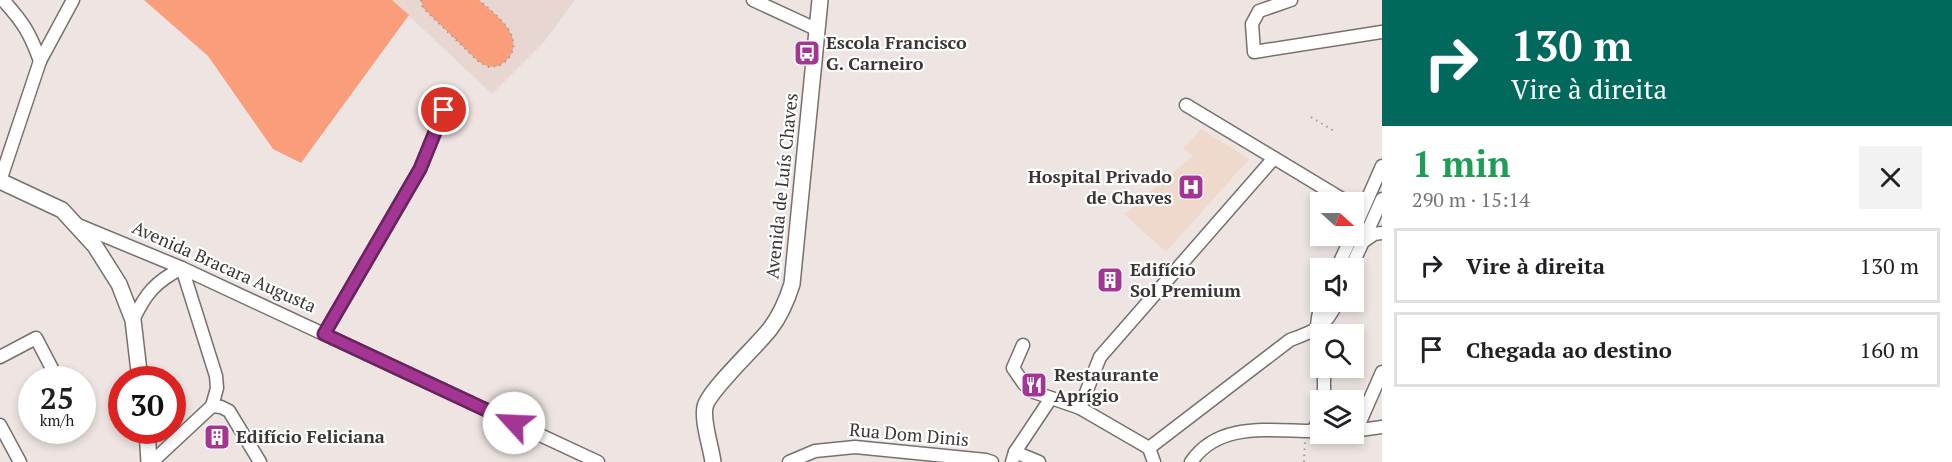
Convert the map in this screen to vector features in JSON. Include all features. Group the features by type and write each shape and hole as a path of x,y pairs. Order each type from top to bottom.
{"main road":[{"name":"Avenida de Luís Chaves","path":"713,462 705,407 708,400 717,387 770,330 792,284 820,0"},
{"name":"Avenida Bracara Augusta","path":"0,181 62,210 78,225"},
{"path":"78,225 95,246 119,284 133,320 138,366"},
{"path":"148,444 150,462"}],"street":[{"path":"3,0 22,20 40,61"},
{"path":"0,181 40,61 73,0"},
{"path":"753,0 818,30"},
{"path":"1291,0 1259,11 1252,24 1254,52 1382,32"},
{"path":"1186,105 1329,192"},
{"path":"324,334 420,169 444,110"},
{"path":"1080,408 1100,357 1274,158"},
{"path":"1364,206 1382,166"},
{"path":"1364,194 1372,188"},
{"path":"1364,241 1382,199"},
{"name":"Avenida Bracara Augusta","path":"78,225 182,268 598,462"},
{"path":"1364,241 1374,234 1382,233"},
{"path":"133,320 145,296 166,277 182,268 216,376 217,388 212,406 150,462"},
{"path":"1149,448 1290,340 1310,337"},
{"path":"0,357 36,338 51,366"},
{"path":"1023,345 1013,368 1024,384 1034,392 1080,408 1149,448 1154,462"},
{"path":"1364,411 1382,372"},
{"path":"1039,462 1013,457 1051,398"},
{"path":"212,406 229,411 260,462"},
{"path":"0,425 20,462"},
{"path":"1191,462 1209,443 1233,432 1310,427"},
{"path":"1364,430 1382,427"},
{"name":"Rua Dom Dinis","path":"789,462 815,451 855,447 992,462"}],"path":[{"path":"421,0 423,8 479,62 489,67 499,66 510,56 514,42 508,28 479,0"},
{"path":"1311,117 1334,131"},
{"path":"1304,462 1310,444"}],"shaded area":[{"path":"144,0 392,0 409,15 301,163 273,149 208,56"},
{"path":"392,0 575,0 544,42 492,94"},
{"path":"421,0 479,0 499,18 510,32 513,48 509,57 499,66 489,67 479,62 423,8"},
{"name":"Hospital Privado de Chaves","path":"1201,129 1249,159 1166,252 1124,214 1193,156 1183,149"}],"place":[{"name":"Escola Francisco G. Carneiro","path":"807,53"},
{"name":"Hospital Privado de Chaves","path":"1191,187"},
{"name":"Edifício Sol Premium","path":"1110,280"},
{"name":"Restaurante Aprígio","path":"1034,385"},
{"name":"Edifício Feliciana","path":"217,437"}],"route":[{"path":"444,110 420,169 324,334 514,423"}]}
